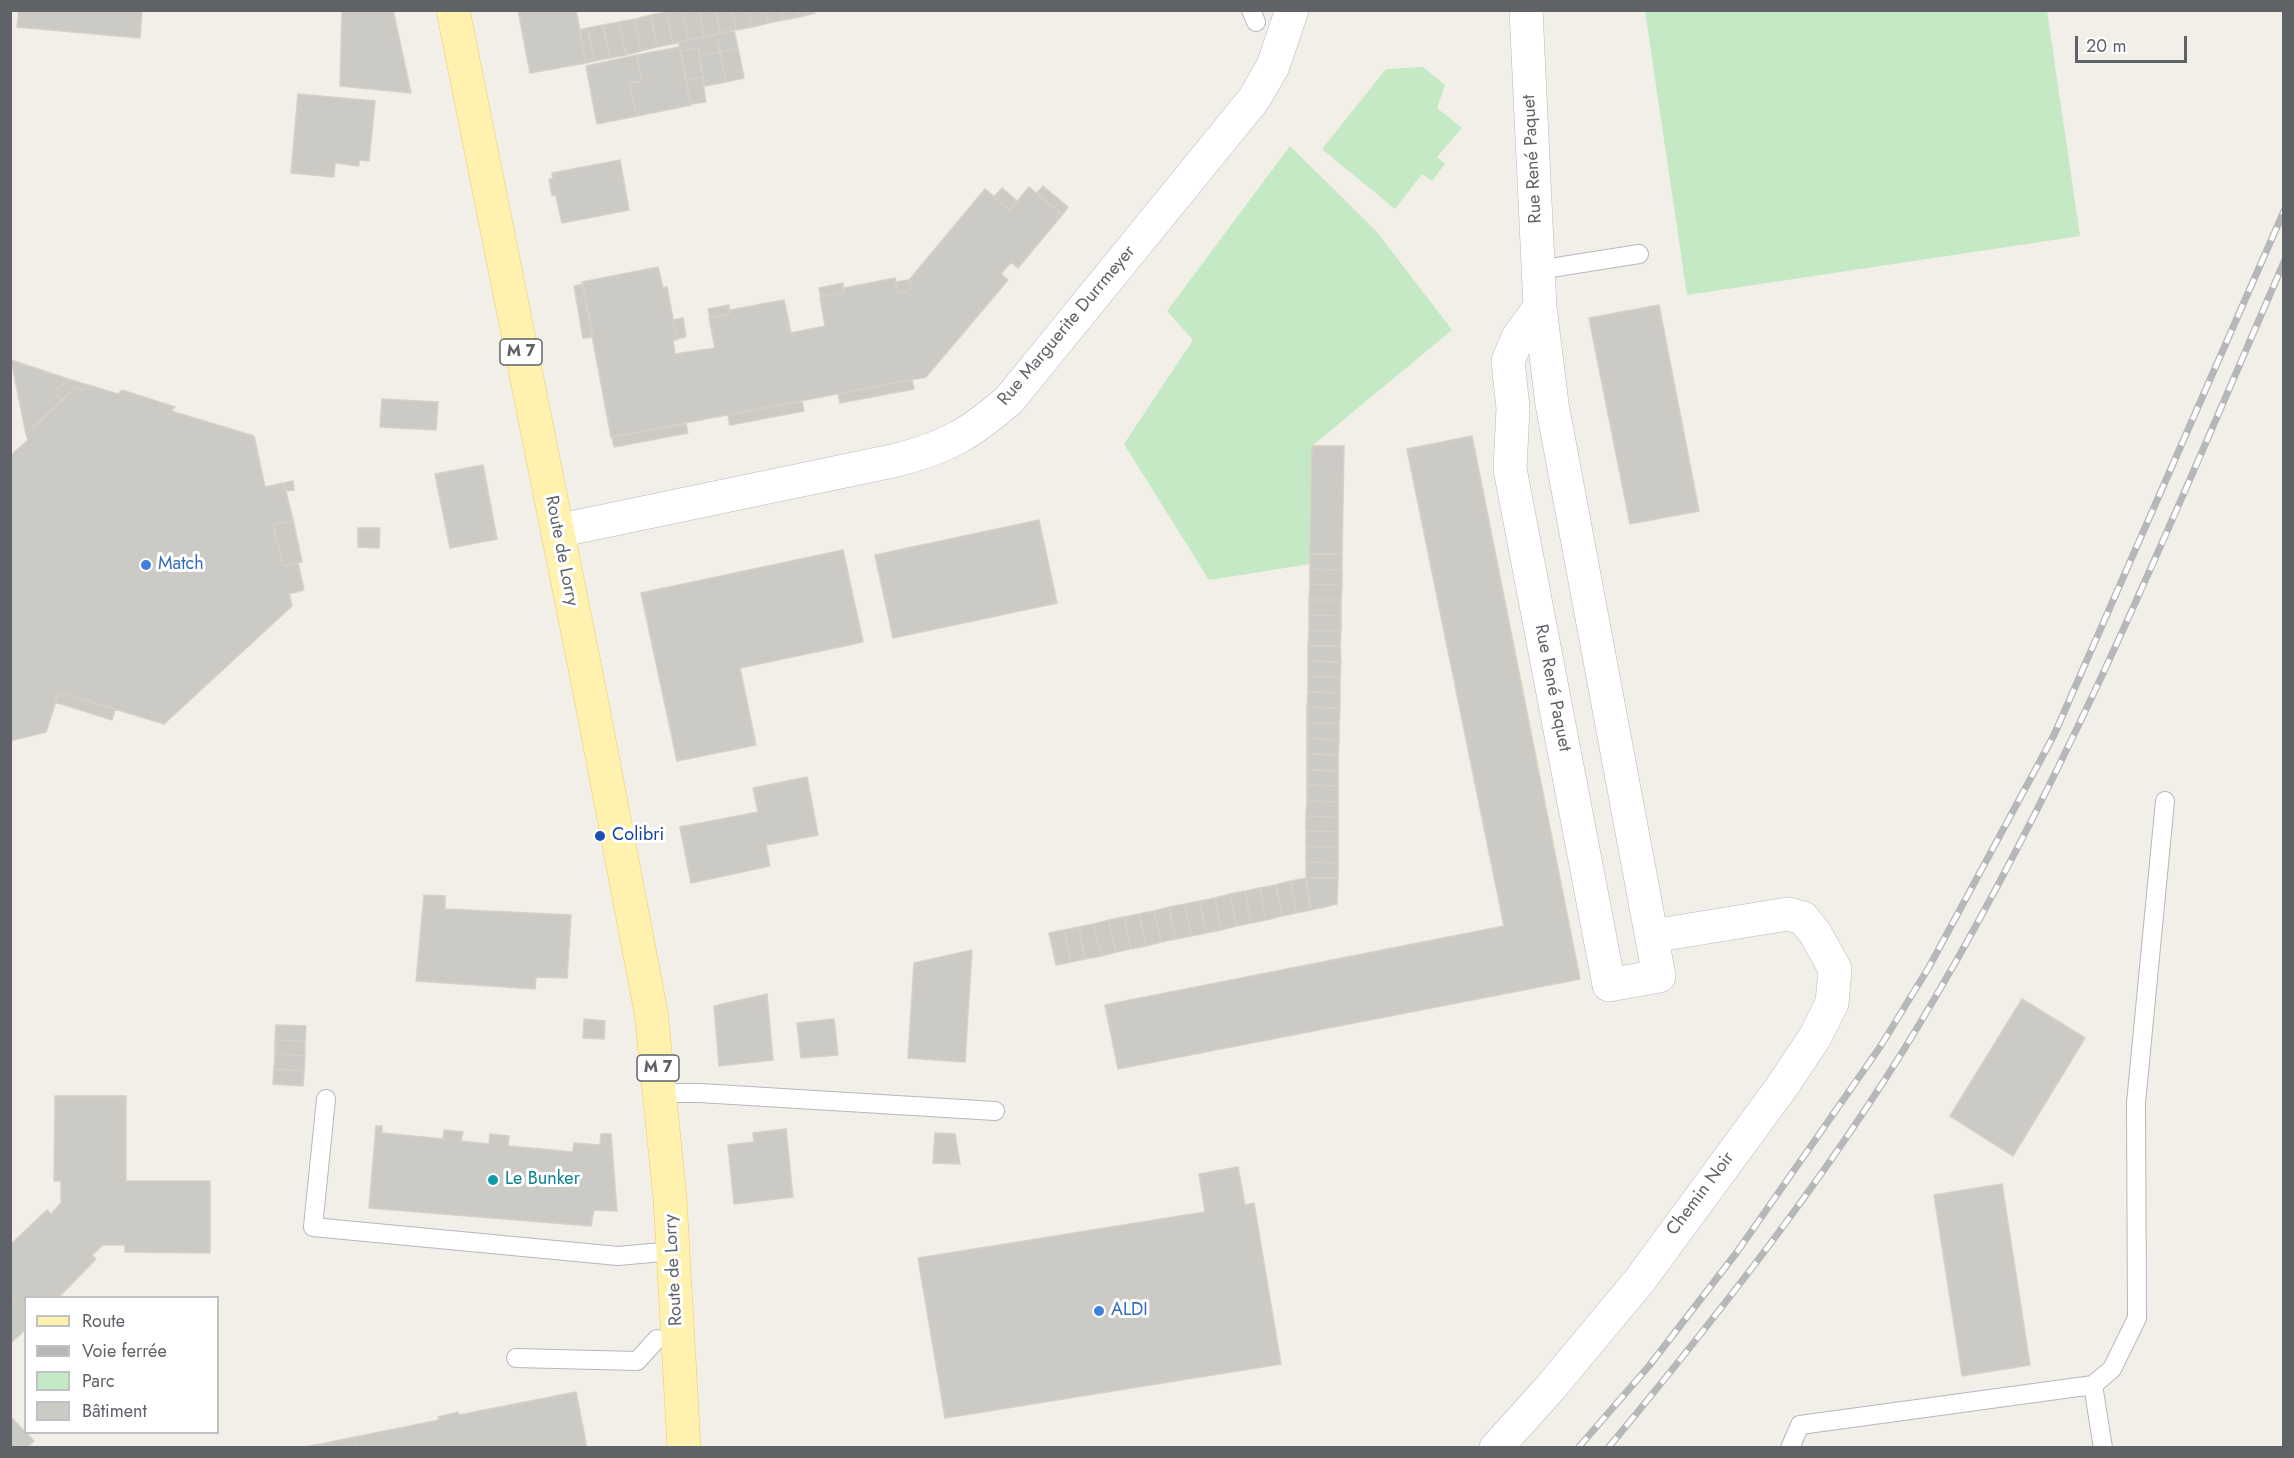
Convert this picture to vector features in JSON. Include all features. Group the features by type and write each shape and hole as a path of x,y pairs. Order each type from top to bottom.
{"main road":[{"name":"Route de Lorry","path":"453,10 642,960 661,1093 684,1448"}],"street":[{"name":"Rue Marguerite Durrmeyer","path":"558,531 897,460 936,450 974,430 1009,400 1254,99 1273,66 1292,10"},
{"name":"Rue René Paquet","path":"1526,10 1540,307 1552,404 1659,976 1609,985 1510,470 1513,408 1508,361 1518,337 1540,307"},
{"name":"Chemin Noir","path":"1496,1448 1551,1387 1640,1280 1780,1088 1815,1037 1833,1003 1835,969 1815,933 1803,918 1788,914 1652,936"}],"lane":[{"path":"1538,270 1639,254"},
{"path":"1790,1448 1800,1425 2093,1385 2112,1368 2137,1318 2136,1103 2165,801"},
{"path":"661,1093 700,1093 995,1111"},
{"path":"326,1100 313,1227 618,1256 673,1251"},
{"path":"516,1358 637,1361 657,1339"},
{"path":"2093,1385 2103,1448"}],"green space":[{"path":"1645,11 2047,11 2080,236 1687,295"},
{"path":"1423,67 1445,85 1437,108 1462,128 1437,157 1445,164 1432,181 1422,174 1395,209 1322,149 1386,69"},
{"path":"1290,146 1377,232 1452,330 1312,446 1310,564 1209,580 1124,444 1193,340 1167,311"}],"building":[{"path":"19,10 142,10 140,38 17,27"},
{"path":"342,10 393,10 411,93 340,86"},
{"path":"518,10 576,10 586,63 530,73"},
{"path":"682,10 699,10 704,37 689,40"},
{"path":"682,10 689,40 673,44 666,12"},
{"path":"699,10 716,10 720,34 704,37"},
{"path":"716,10 732,10 736,30 720,34"},
{"path":"732,10 748,10 752,27 736,30"},
{"path":"748,10 765,10 768,23 752,27"},
{"path":"765,10 782,10 783,20 768,23"},
{"path":"782,10 798,10 799,17 783,20"},
{"path":"798,10 814,10 815,13 799,17"},
{"path":"666,12 673,44 657,47 651,15"},
{"path":"651,15 657,47 641,51 635,19"},
{"path":"635,19 641,51 626,55 619,22"},
{"path":"619,22 626,55 610,58 603,25"},
{"path":"603,25 610,58 594,61 588,28"},
{"path":"588,28 594,61 586,63 579,30"},
{"path":"734,30 738,48 720,52 716,34"},
{"path":"716,34 720,52 699,56 698,48 681,51 678,42"},
{"path":"679,47 691,105 637,116 629,83 642,81 637,55"},
{"path":"698,48 703,77 686,80 681,51"},
{"path":"738,48 744,78 726,82 720,52"},
{"path":"720,52 726,82 705,86 699,56"},
{"path":"637,55 642,81 629,83 637,116 597,124 586,66"},
{"path":"702,77 706,102 690,104 686,80"},
{"path":"298,94 375,101 369,161 359,160 359,166 335,163 334,177 291,173"},
{"path":"620,160 629,210 562,223 556,196 552,195 549,180 553,178 552,173"},
{"path":"1043,186 1068,207 1062,215 1037,193"},
{"path":"1029,187 1062,215 1018,268 1011,262 1001,274 1008,280 926,377 611,437 582,282 658,267 663,288 667,287 677,340 673,340 675,354 715,348 709,318 729,314 730,310 784,300 791,333 825,326 820,297 843,293 844,288 895,278 898,293 906,292 912,283 909,280 985,189 1010,210"},
{"path":"1002,188 1017,201 1010,210 994,197"},
{"path":"909,280 912,283 906,292 898,293 896,282"},
{"path":"843,283 843,293 821,297 819,288"},
{"path":"583,284 593,337 583,338 574,286"},
{"path":"729,305 729,314 710,318 708,309"},
{"path":"1659,305 1699,511 1630,524 1589,318"},
{"path":"683,318 686,337 677,339 673,320"},
{"path":"11,360 68,379 54,392 62,401 26,434"},
{"path":"68,379 88,385 83,390 76,387 62,401 54,392"},
{"path":"912,380 914,389 840,403 838,394"},
{"name":"Match","path":"88,385 118,394 122,390 175,407 171,411 254,436 265,487 284,483 293,520 273,525 283,566 298,563 304,590 289,594 292,606 164,724 59,692 46,732 10,741 10,456 28,440 26,434 76,387 83,390"},
{"path":"382,399 438,402 436,430 380,427"},
{"path":"802,401 804,411 730,425 728,415"},
{"path":"686,424 688,433 614,447 612,437"},
{"path":"1472,436 1580,979 1118,1069 1105,1005 1504,926 1407,449"},
{"path":"1312,446 1344,446 1342,554 1310,554"},
{"path":"483,465 497,539 450,548 435,474"},
{"path":"293,481 294,490 286,491 284,483"},
{"path":"293,520 302,562 283,566 273,525"},
{"path":"1039,520 1057,603 893,638 875,555"},
{"path":"358,528 380,528 379,548 358,547"},
{"path":"843,550 863,642 740,668 756,745 677,761 641,593"},
{"path":"1310,554 1342,554 1342,570 1310,569"},
{"path":"1310,569 1342,570 1342,585 1310,584"},
{"path":"1310,584 1342,585 1341,600 1309,600"},
{"path":"1309,600 1341,600 1341,616 1309,615"},
{"path":"1309,615 1341,616 1341,631 1309,631"},
{"path":"1309,631 1341,631 1340,646 1308,646"},
{"path":"1308,646 1340,646 1341,662 1308,661"},
{"path":"1308,661 1341,662 1340,677 1308,677"},
{"path":"1308,677 1340,677 1340,693 1308,692"},
{"path":"59,692 115,709 112,720 55,702"},
{"path":"1308,692 1340,693 1340,708 1307,707"},
{"path":"1307,707 1340,708 1339,723 1307,723"},
{"path":"1307,723 1339,723 1339,740 1307,738"},
{"path":"1307,738 1339,740 1338,755 1307,754"},
{"path":"1307,754 1338,755 1338,771 1307,770"},
{"path":"1307,770 1338,771 1338,786 1307,785"},
{"path":"807,777 818,835 766,845 770,866 691,883 680,827 758,812 753,788"},
{"path":"1307,785 1338,786 1338,802 1307,801"},
{"path":"1307,801 1338,802 1338,817 1306,816"},
{"path":"1306,816 1338,817 1338,832 1306,831"},
{"path":"1306,831 1338,832 1338,847 1306,847"},
{"path":"1306,847 1338,847 1338,863 1306,862"},
{"path":"1306,862 1338,863 1338,878 1306,878"},
{"path":"1306,878 1311,910 1296,913 1291,881"},
{"path":"1306,878 1338,878 1337,904 1311,910"},
{"path":"1291,881 1296,913 1282,916 1276,885"},
{"path":"1276,885 1282,916 1266,920 1260,888"},
{"path":"1260,888 1266,920 1251,923 1245,891"},
{"path":"1245,891 1251,923 1236,926 1230,894"},
{"path":"1230,894 1236,926 1221,930 1215,898"},
{"path":"424,895 445,896 445,909 571,915 567,978 536,977 535,989 416,981"},
{"path":"1215,898 1221,930 1206,933 1200,901"},
{"path":"1200,901 1206,933 1191,936 1185,904"},
{"path":"1185,904 1191,936 1176,939 1169,907"},
{"path":"1169,907 1176,939 1161,942 1154,911"},
{"path":"1154,911 1161,942 1146,946 1139,914"},
{"path":"1139,914 1146,946 1131,949 1124,917"},
{"path":"1124,917 1131,949 1116,952 1109,920"},
{"path":"1109,920 1116,952 1101,956 1094,924"},
{"path":"1094,924 1101,956 1085,959 1079,927"},
{"path":"1079,927 1085,959 1071,962 1064,930"},
{"path":"1064,930 1071,962 1056,965 1049,933"},
{"path":"972,950 965,1062 908,1058 914,963"},
{"path":"767,994 773,1060 719,1066 714,1006"},
{"path":"2022,999 2085,1038 2013,1156 1950,1116"},
{"path":"584,1019 605,1021 604,1039 583,1038"},
{"path":"834,1019 838,1055 801,1058 797,1023"},
{"path":"276,1025 306,1026 305,1041 275,1040"},
{"path":"275,1040 305,1041 305,1056 275,1054"},
{"path":"275,1054 305,1056 304,1071 274,1069"},
{"path":"274,1069 304,1071 303,1086 273,1084"},
{"path":"55,1096 126,1096 126,1181 210,1181 210,1253 125,1252 125,1245 103,1245 92,1255 96,1259 60,1296 24,1296 24,1307 10,1294 10,1245 47,1210 51,1214 61,1203 61,1181 54,1181"},
{"name":"Le Bunker","path":"376,1126 382,1126 382,1133 443,1139 444,1130 463,1132 461,1141 489,1144 490,1134 509,1136 508,1146 573,1152 574,1143 600,1145 601,1134 611,1134 617,1211 594,1210 591,1226 369,1208"},
{"path":"786,1129 793,1197 734,1204 728,1145 754,1142 753,1133"},
{"path":"935,1133 955,1134 960,1164 933,1163"},
{"name":"ALDI","path":"1238,1167 1245,1205 1254,1203 1281,1364 945,1418 918,1258 1205,1212 1199,1174"},
{"path":"2002,1184 2030,1365 1962,1376 1934,1195"},
{"path":"10,1294 24,1307 24,1331 10,1344"},
{"path":"576,1392 587,1448 357,1448 355,1437 439,1420 438,1417 458,1412 459,1415"},
{"path":"10,1416 24,1431 24,1434 27,1434 34,1441 27,1448 10,1448"},
{"path":"355,1437 357,1448 301,1448"}],"railway":[{"path":"1578,1448 1649,1366 1737,1252 1880,1047 1929,967 2054,735 2284,211"},
{"path":"1608,1448 1739,1285 1823,1172 1936,996 2033,818 2078,727 2163,542 2284,262"}],"place":[{"name":"Match","path":"146,565"},
{"name":"Colibri","path":"600,836"},
{"name":"Le Bunker","path":"493,1180"},
{"name":"ALDI","path":"1099,1311"}]}
